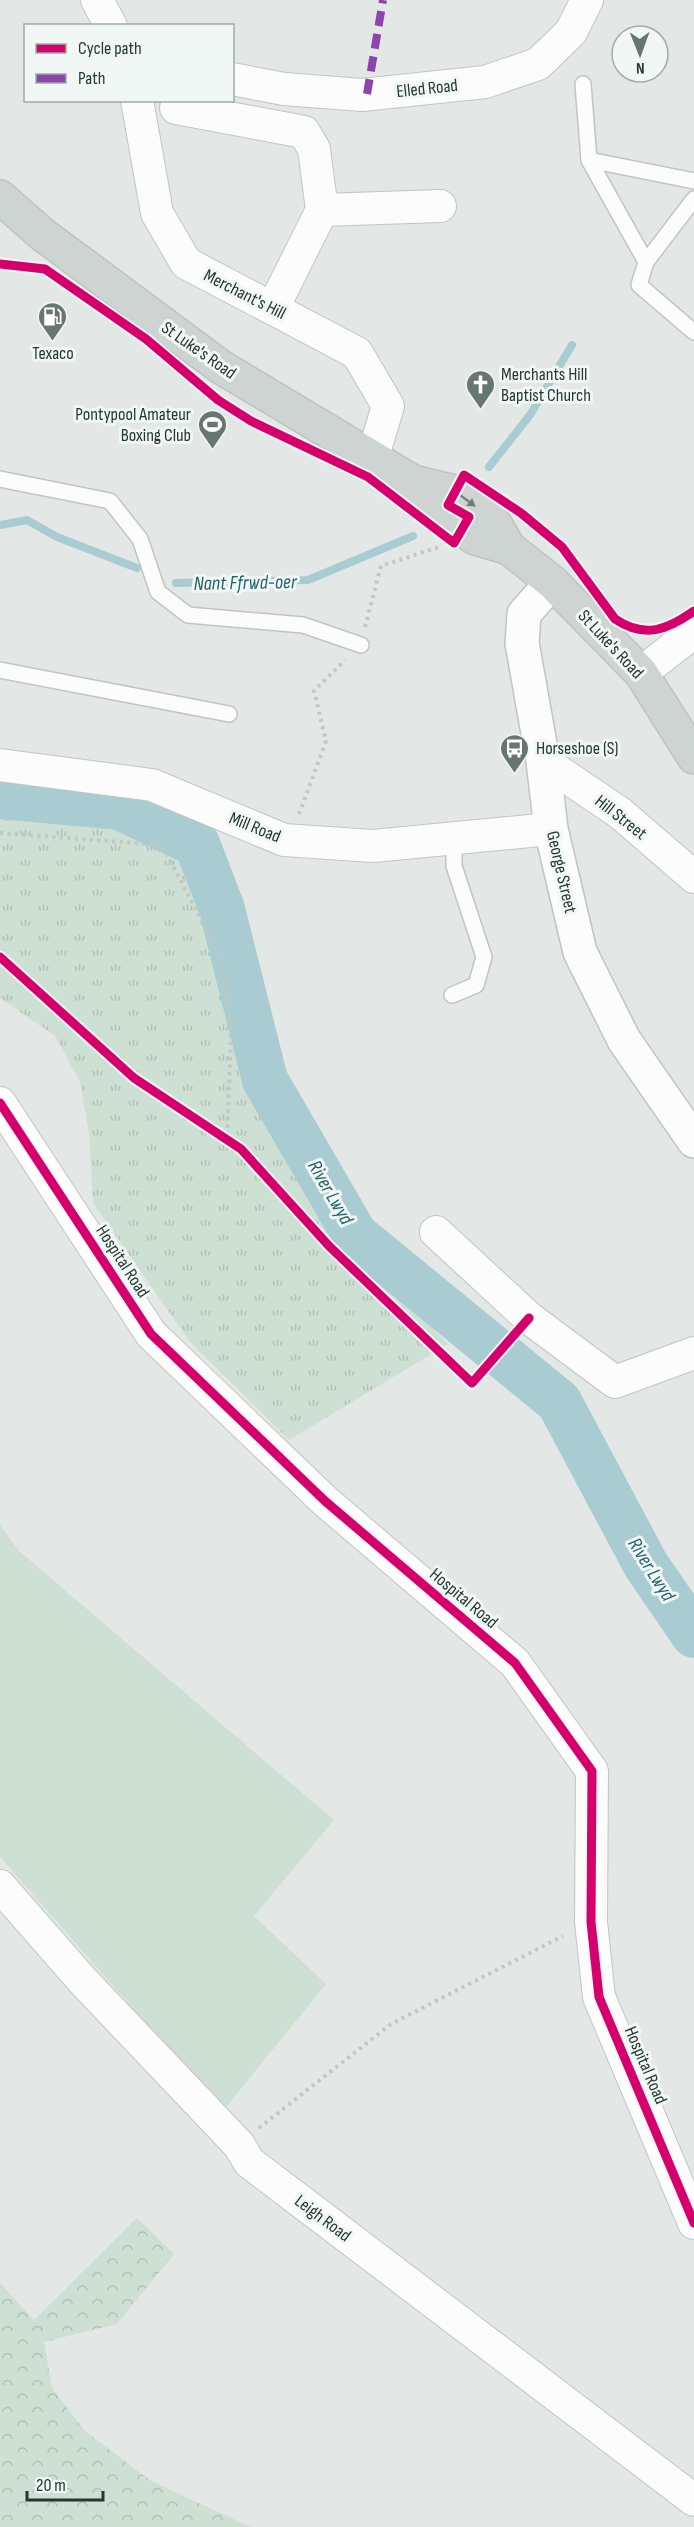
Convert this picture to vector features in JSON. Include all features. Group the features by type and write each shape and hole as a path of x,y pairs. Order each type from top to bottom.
{"main road":[{"name":"St Luke's Road","path":"0,197 42,234 221,367 413,482 455,492 492,519 509,548 552,582 641,672 694,757"},
{"name":"George Street","path":"552,582 524,614 522,643 543,761 551,829 580,952 624,1040 694,1141"}],"street":[{"path":"97,0 110,24"},
{"name":"Elled Road","path":"234,79 284,89 362,95 485,82 538,64 571,32 587,0"},
{"name":"Merchant's Hill","path":"137,102 157,213 186,263 357,353 388,406 373,456"},
{"path":"176,108 304,132 314,149 322,210 273,308"},
{"path":"322,210 440,206"},
{"path":"641,672 694,632"},
{"name":"Hill Street","path":"543,761 620,813 694,877"},
{"name":"Mill Road","path":"0,765 152,785 284,840 373,846 551,829"},
{"name":"Hospital Road","path":"0,1103 151,1334 325,1501 515,1663 592,1771 591,1922 599,1997 694,2223"},
{"path":"436,1232 529,1318 615,1382 694,1353"},
{"name":"Leigh Road","path":"0,1886 83,1981 239,2145 249,2162 694,2500"}],"lane":[{"path":"583,84 589,159 646,262"},
{"path":"589,159 694,181"},
{"path":"694,199 646,262 639,285 694,332"},
{"path":"0,479 110,501 140,539 158,592 188,615 303,625 361,645"},
{"path":"0,670 229,714"},
{"path":"452,995 476,986 484,957 454,866 454,838"}],"path":[{"path":"284,840 296,824 326,741 314,691 361,645 381,566 444,546"},
{"path":"0,833 162,845 222,959 231,1035 231,1142"},
{"path":"218,1133 231,1142"},
{"path":"239,2145 391,2024 591,1922"}],"green space":[{"path":"0,816 148,829 186,857 228,956 248,1071 317,1211 448,1344 289,1440 190,1342 93,1203 89,1134 80,1082 55,1036 0,998"},
{"path":"0,1525 19,1551 334,1820 254,1916 326,1984 223,2111 0,1857"},
{"path":"137,2218 174,2254 117,2324 44,2342 52,2388 85,2431 151,2481 251,2527 0,2527 0,2283 34,2320"}],"waterway":[{"name":"Nant Ffrwd-oer","path":"489,467 530,415 572,345"},
{"name":"Nant Ffrwd-oer","path":"0,525 27,520 57,537 137,568"},
{"name":"Nant Ffrwd-oer","path":"176,583 308,580 413,536"},
{"name":"River Lwyd","path":"0,796 120,807 197,844 222,909 265,1080 355,1235 559,1402 646,1565 694,1635"}],"marked path":[{"path":"367,94 383,0"}],"cycle path":[{"path":"0,264 45,269 146,339 218,400 251,421 368,477 454,543 469,517 448,505 464,475 521,513 562,547 615,619 636,629 656,630 694,611"},
{"path":"0,957 134,1078 241,1149 329,1246 472,1383 529,1318"},
{"path":"0,1103 151,1334 325,1501 515,1663 592,1771 591,1922 599,1997 694,2223"}],"place":[{"name":"Texaco","path":"53,342"},
{"name":"Merchants Hill Baptist Church","path":"480,410"},
{"name":"Pontypool Amateur Boxing Club","path":"212,450"},
{"name":"Horseshoe (S)","path":"515,774"}]}
